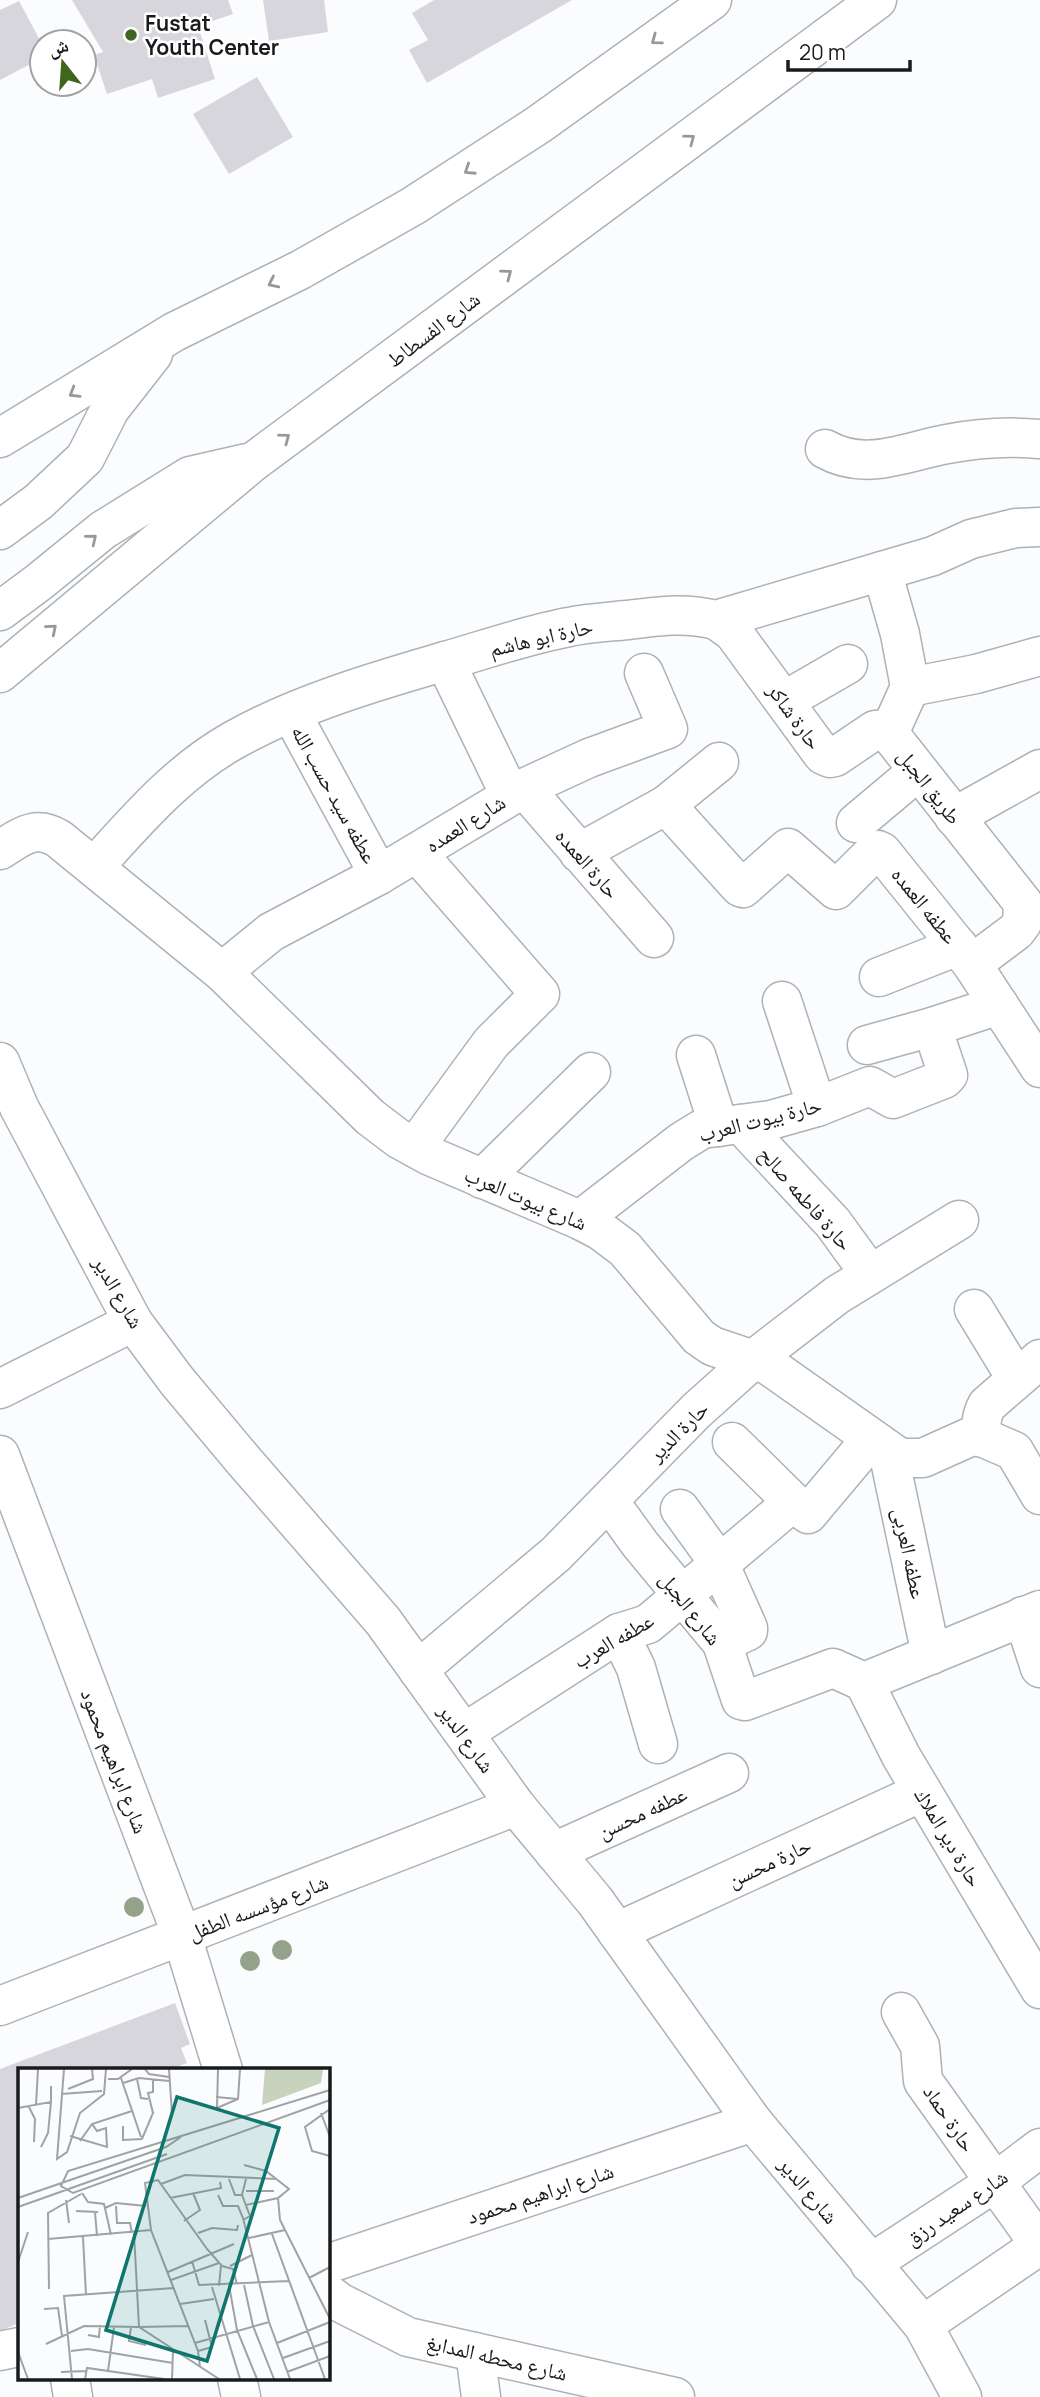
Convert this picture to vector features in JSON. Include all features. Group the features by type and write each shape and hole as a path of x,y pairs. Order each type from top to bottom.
{"street":[{"path":"0,438 174,332 300,270 413,206 538,125 712,0"},
{"name":"شارع الفسطاط","path":"0,673 253,462 877,0"},
{"path":"0,530 38,502 85,458 110,408 174,332"},
{"path":"825,449 838,457 869,461 949,443 1009,436 1040,439"},
{"path":"0,611 103,530 190,476 253,462"},
{"name":"حارة ابو هاشم","path":"94,867 182,774 234,740 291,713 394,676 511,641 569,627 660,616 695,615 716,620 933,556 971,539 1016,528 1040,527"},
{"path":"882,571 900,634 910,687 976,674 1040,656"},
{"name":"حارة شاكر","path":"716,620 733,632 823,755 830,758 841,754 875,730 891,729"},
{"name":"حارة العمده","path":"445,661 517,792 579,853 654,938"},
{"path":"784,701 848,664"},
{"name":"شارع العمده","path":"222,972 271,932 379,875 517,792 589,758 668,729 643,673"},
{"name":"طريق الجبل","path":"910,687 891,729 892,737 1023,903 1022,923 1016,931 965,955"},
{"name":"عطفه سيد حسب الله","path":"291,713 379,875"},
{"path":"579,853 666,805 719,762"},
{"path":"954,817 1040,769"},
{"path":"856,823 918,771"},
{"name":"عطفه العمده","path":"666,805 743,888 788,848 836,890 874,852 882,852 965,955"},
{"name":"شارع بيوت العرب","path":"10,844 34,832 52,835 222,972 370,1117 415,1147 601,1231 625,1249 699,1336 712,1346 768,1364 900,1458 923,1458 972,1436 984,1438"},
{"path":"415,1147 491,1043 540,994 417,853"},
{"path":"879,977 965,955 1040,1068"},
{"path":"782,1001 817,1107"},
{"path":"867,1045 999,1005"},
{"name":"حارة بيوت العرب","path":"580,1220 681,1142 702,1129 771,1120 817,1107 870,1086 893,1099 947,1078 932,1027"},
{"path":"696,1055 730,1125"},
{"name":"شارع الدير","path":"0,1062 10,1110 133,1322 177,1381 383,1621 516,1806 617,1932 753,2122 923,2325 962,2397"},
{"path":"482,1179 591,1072"},
{"name":"حارة فاطمه صالح","path":"730,1125 833,1223 870,1274"},
{"name":"حارة الدير","path":"418,1670 556,1554 696,1411 754,1359 837,1295 959,1220"},
{"path":"974,1309 1028,1368 987,1405 982,1416 984,1438 1014,1451 1040,1495"},
{"path":"0,1389 133,1322"},
{"path":"732,1442 808,1514 880,1445"},
{"name":"عطفه العربى","path":"880,1445 931,1655"},
{"name":"شارع ابراهيم محمود","path":"0,1455 182,1936 222,2068"},
{"name":"شارع الجبل","path":"610,1501 640,1544 722,1643 741,1700 745,1701 833,1668 864,1682"},
{"name":"عطفه العرب","path":"464,1733 619,1633 648,1623 793,1502"},
{"path":"680,1509 719,1563 748,1631 722,1643"},
{"path":"864,1682 1032,1613 1040,1668"},
{"path":"619,1633 636,1668 658,1744"},
{"name":"حارة دير الملاك","path":"864,1682 901,1756 1040,1989"},
{"name":"عطفه محسن","path":"554,1852 729,1773"},
{"name":"حارة محسن","path":"617,1932 922,1792"},
{"name":"شارع مؤسسه الطفل","path":"0,2006 516,1806"},
{"name":"حارة حماد","path":"901,2012 920,2046 923,2081 1035,2238 1036,2248 923,2325"},
{"name":"شارع ابراهيم محمود","path":"329,2263 753,2122"},
{"name":"شارع سعيد رزق","path":"870,2264 994,2183 1040,2148"},
{"name":"شارع محطه المدابغ","path":"329,2294 408,2337 675,2397"},
{"path":"0,2351 18,2347"},
{"path":"475,2352 481,2397"}],"building":[{"path":"72,0 228,0 233,14 198,26 215,79 158,98 152,79 107,94 98,67 98,54 103,52 98,44 98,28 89,28"},
{"path":"263,0 324,0 328,32 269,41"},
{"path":"434,0 572,0 427,83 409,50 428,40 412,13"},
{"path":"19,1 33,28 28,28 28,65 0,80 0,10"},
{"path":"257,77 293,137 229,174 193,114"},
{"path":"175,2003 190,2044 181,2048 187,2063 176,2068 18,2068 18,2323 0,2331 0,2069"}],"place":[{"name":"Fustat Youth Center","path":"131,35"}]}
